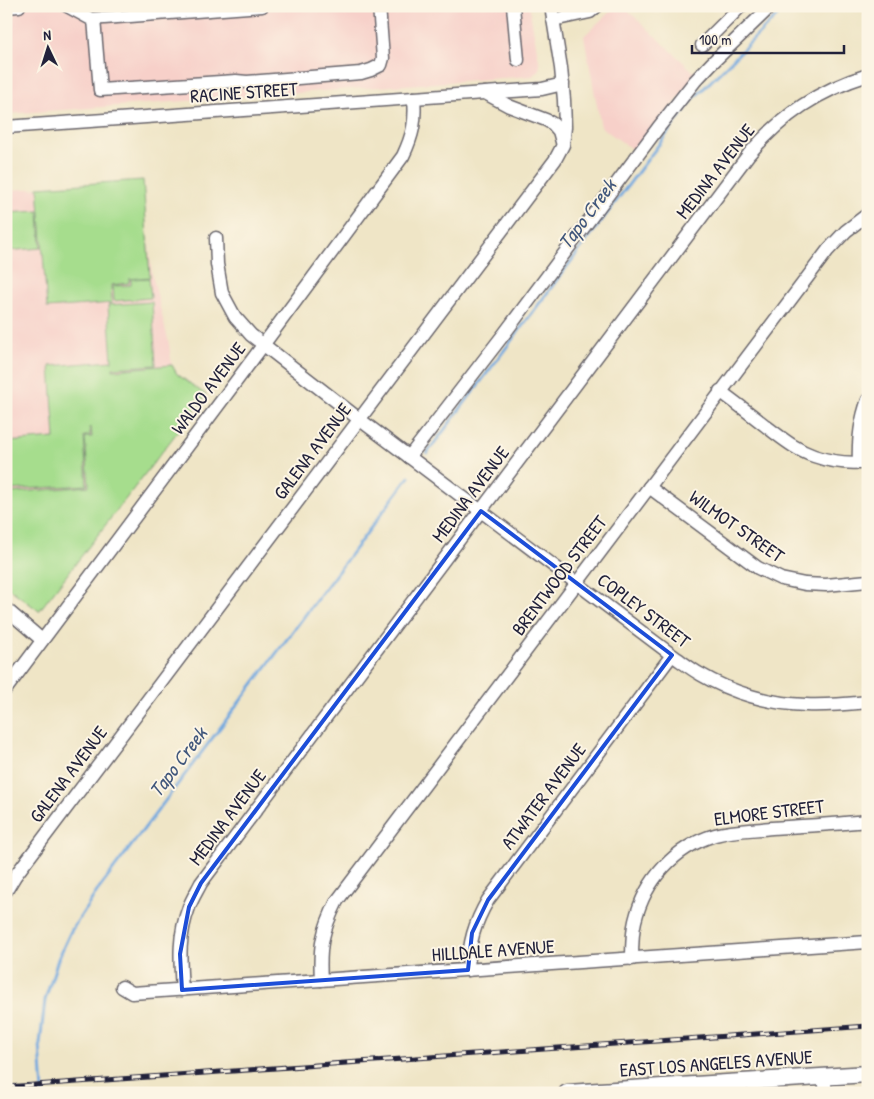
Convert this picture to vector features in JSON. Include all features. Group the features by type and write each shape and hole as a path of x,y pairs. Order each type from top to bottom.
{"main road":[{"name":"EAST LOS ANGELES AVENUE","path":"567,1093 825,1085 868,1074"}],"street":[{"path":"6,7 19,6"},
{"path":"67,6 92,15 262,6"},
{"path":"92,15 100,90 236,81 247,82 361,73 371,70 381,65 383,58 379,6"},
{"path":"513,6 518,60"},
{"name":"GALENA AVENUE","path":"6,891 15,876 555,160 563,145 565,127 563,84 552,6"},
{"path":"553,20 590,12 597,6"},
{"path":"702,45 741,6"},
{"path":"409,457 695,81 771,6"},
{"name":"MEDINA AVENUE","path":"182,990 180,954 182,932 189,907 201,882 743,162 782,120 802,105 847,82 868,75"},
{"name":"RACINE STREET","path":"6,127 542,89 563,84"},
{"path":"485,93 509,106 553,124 559,131 563,145"},
{"name":"WALDO AVENUE","path":"6,689 403,156 413,129 414,98"},
{"name":"BRENTWOOD STREET","path":"321,980 320,958 322,940 328,919 337,901 828,250 846,231 868,214"},
{"name":"COPLEY STREET","path":"216,238 217,264 222,293 235,317 252,336 359,420 672,655 701,674 732,690 768,700 804,705 868,702"},
{"path":"720,392 800,450 813,456 845,463 863,463 858,444 859,429 868,400"},
{"name":"WILMOT STREET","path":"649,487 758,568 781,579 805,584 826,585 868,581"},
{"path":"6,609 42,640"},
{"name":"ATWATER AVENUE","path":"468,970 472,934 488,900 672,655"},
{"name":"ELMORE STREET","path":"632,959 634,922 641,901 651,882 664,866 680,852 716,835 740,831 868,821"},
{"name":"HILLDALE AVENUE","path":"122,987 132,993 182,990 868,942"}],"highlighted area":[{"path":"481,511 672,655 488,900 472,933 468,970 182,990 180,954 189,907 201,883"}],"shaded area":[{"path":"6,6 529,6 540,66 538,71 532,76 6,114"},
{"path":"616,6 623,6 697,75 636,152 601,127 584,36"},
{"path":"141,183 152,274 169,344 174,382 197,397 6,585 6,190"}],"green space":[{"path":"143,180 150,277 129,279 129,283 111,285 112,303 47,308 38,187"},
{"path":"39,211 41,248 6,251 6,213"},
{"path":"149,278 151,298 114,301 113,286 131,285 131,279"},
{"path":"152,302 156,365 113,368 113,370 172,365 177,374 206,395 39,611 6,586 6,468 8,493 89,486 85,437 92,437 91,427 90,436 84,436 87,485 10,490 7,442 55,438 50,366 112,361 108,305"}],"waterway":[{"name":"Tapo Creek","path":"427,453 693,99 787,6"},
{"name":"Tapo Creek","path":"43,1093 40,1044 45,1000 58,959 71,931 98,890 409,477"}],"railway":[{"path":"6,1087 868,1026"}]}
